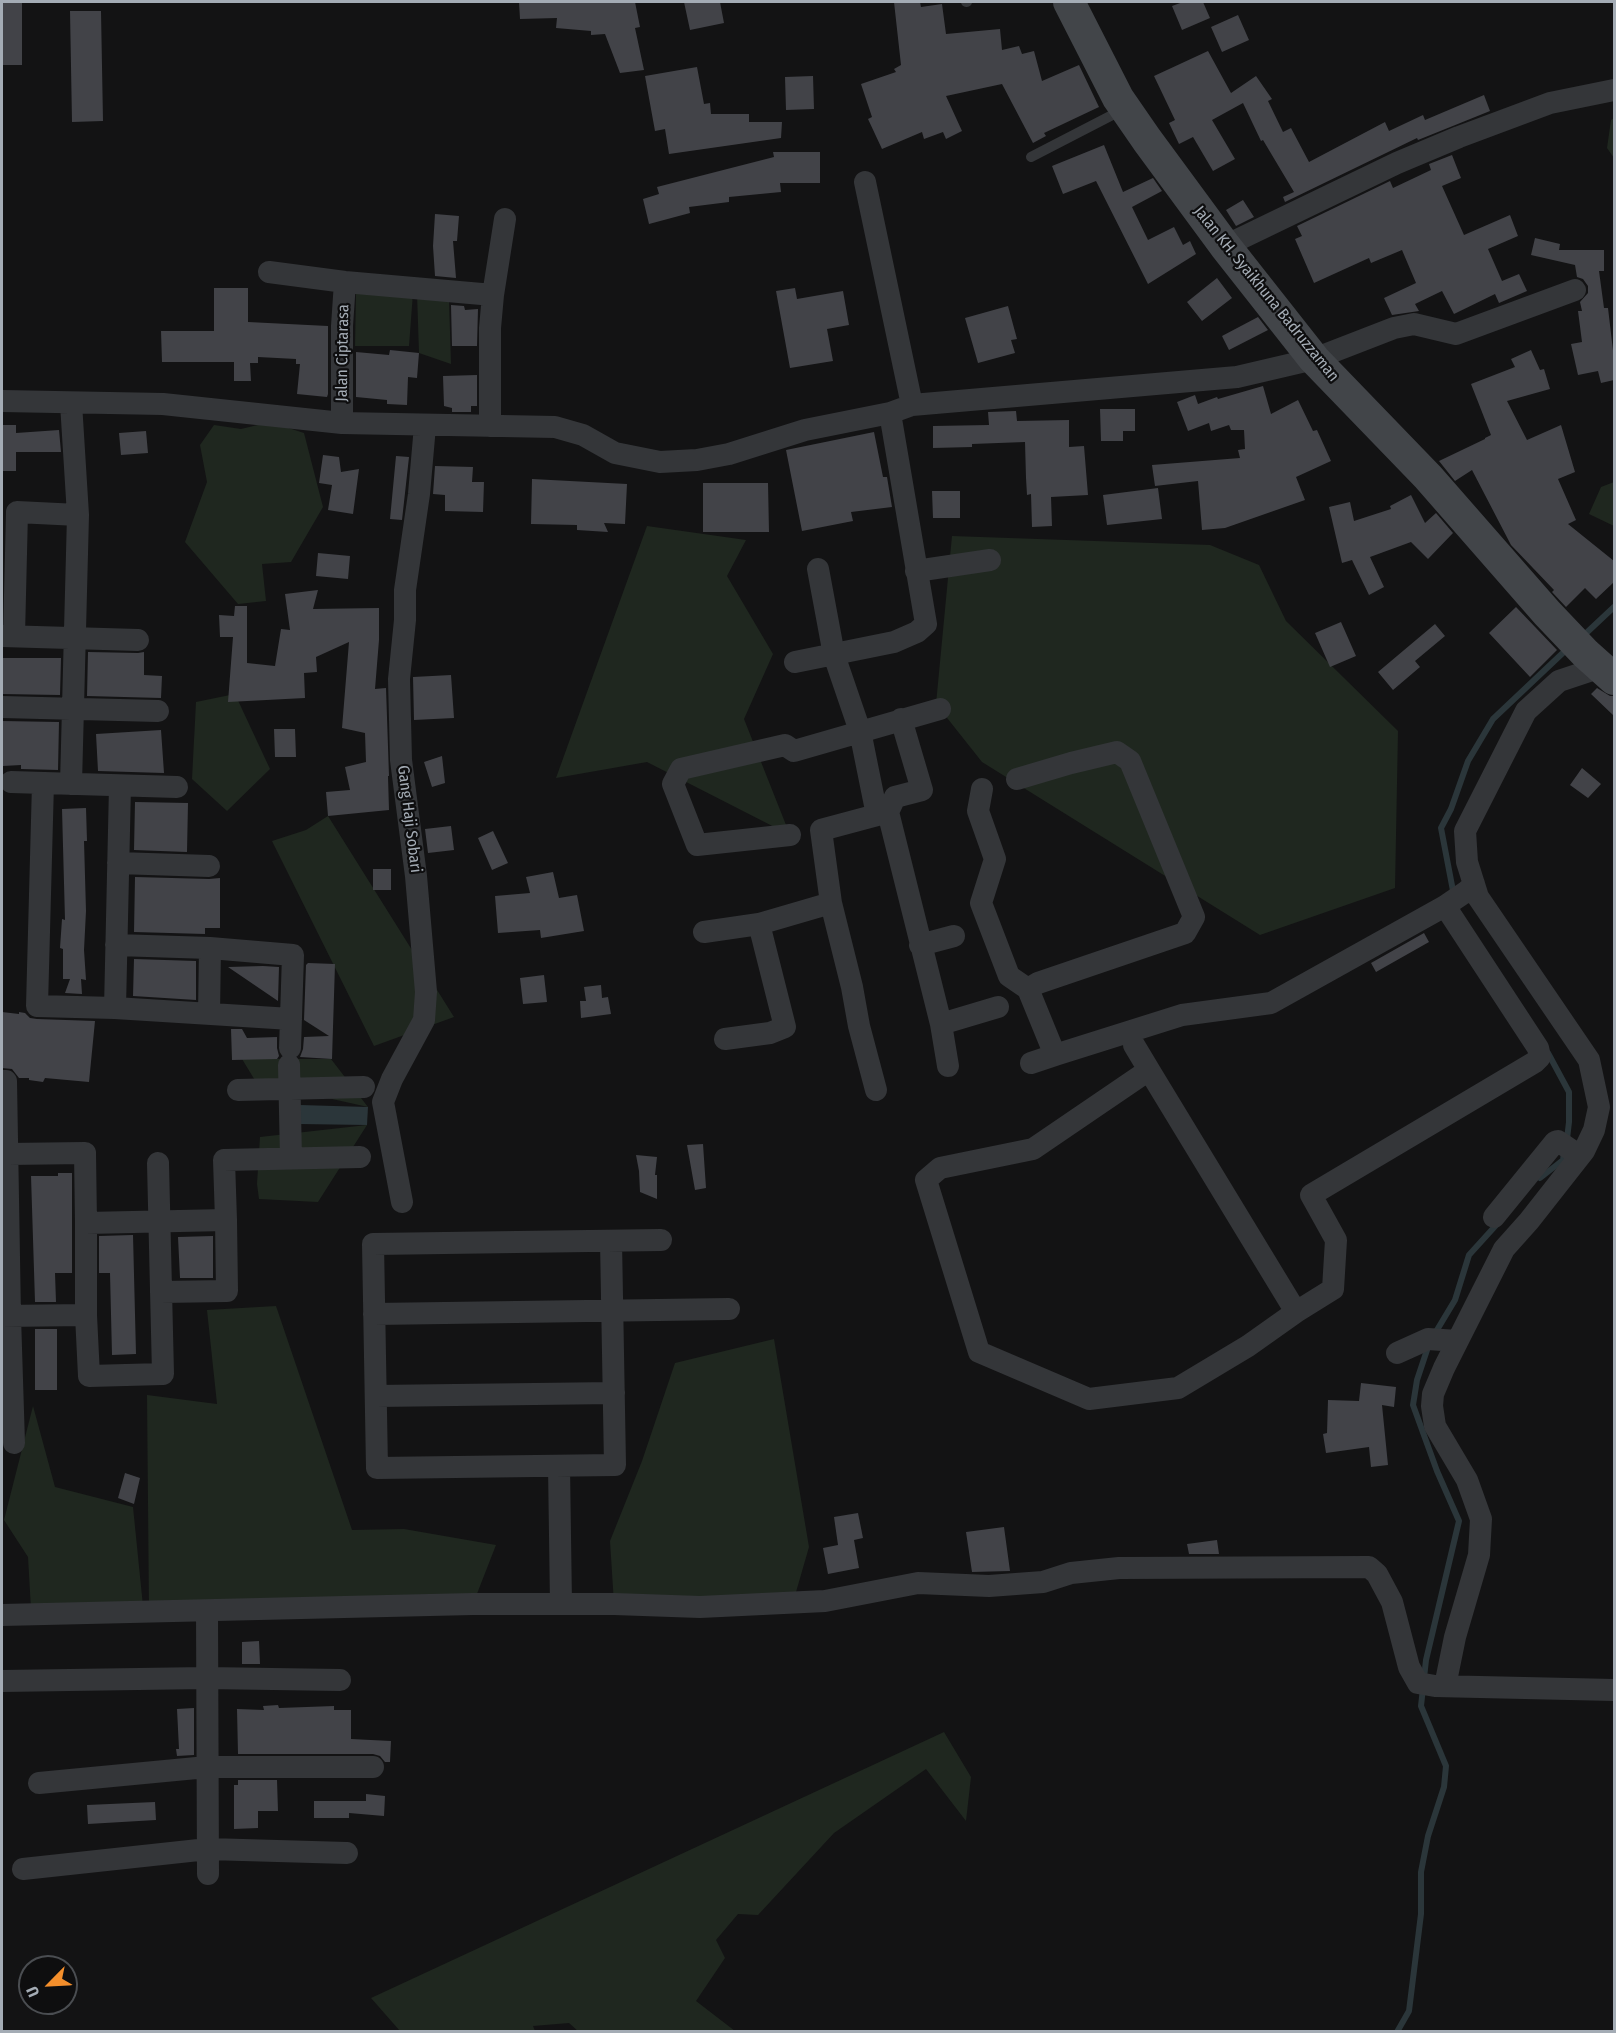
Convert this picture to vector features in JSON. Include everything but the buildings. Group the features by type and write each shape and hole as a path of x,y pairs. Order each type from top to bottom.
{"main road":[{"name":"Jalan KH. Syaikhuna Badruzzaman","path":"1069,2 1125,108 1225,246 1314,359 1428,477 1547,613 1600,667"}],"street":[{"path":"1225,246 1397,163 1459,137 1550,103 1614,90"},
{"path":"865,182 912,405"},
{"path":"490,426 490,328 505,219"},
{"path":"269,272 345,282 493,296"},
{"name":"Jalan Ciptarasa","path":"342,423 342,326 345,282"},
{"path":"2,401 163,404 342,423 555,427 583,435 615,453 660,462 697,460 729,454 805,430 890,413 912,405 1237,377 1314,359 1394,328 1414,324 1456,334 1464,333 1575,290"},
{"path":"71,403 78,515 71,784"},
{"path":"795,662 894,642 917,632 926,624 890,413"},
{"name":"Gang Haji Sobari","path":"402,1202 383,1102 392,1079 424,1020 426,992 416,876 401,760 399,678 405,620 405,590 419,494 425,426"},
{"path":"78,515 17,512 8,636 138,640"},
{"path":"916,571 990,560"},
{"path":"818,569 834,655 860,730 920,945 941,1024 948,1066"},
{"path":"1433,1685 1455,1636 1479,1555 1481,1519 1467,1480 1435,1426 1433,1394 1444,1340 1504,1249 1529,1221 1570,1150 1594,1130 1607,1113 1589,1060 1471,888 1465,831 1526,711 1559,681 1600,667"},
{"path":"2,707 158,711"},
{"path":"902,719 922,790 896,797 882,814 804,833 698,844 673,784 681,769 785,745 794,751 860,730 940,709"},
{"path":"1017,779 1118,752 1130,761 1194,917 1185,933 1038,982 1028,989"},
{"path":"10,782 177,787"},
{"path":"43,783 37,1006 115,1008 291,1019"},
{"path":"115,1008 120,786"},
{"path":"982,789 978,811 994,859 981,903 1009,976 1028,989 1055,1055"},
{"path":"804,833 831,903 876,1090"},
{"path":"118,863 209,866"},
{"path":"1031,1063 1182,1015 1271,1003 1446,906 1471,888"},
{"path":"704,932 759,924 831,903"},
{"path":"1149,1070 1033,1149 940,1168 926,1180 979,1352 1089,1399 1178,1388 1248,1346 1333,1289 1336,1240 1311,1195 1540,1057 1538,1048 1446,906"},
{"path":"725,1039 771,1033 785,1027 759,924"},
{"path":"920,945 954,936"},
{"path":"116,945 293,954 289,1057 291,1158"},
{"path":"209,1014 210,948"},
{"path":"941,1024 998,1006"},
{"path":"1134,1046 1296,1312"},
{"path":"2,1081 6,1081 8,1154 6,1316 14,1443"},
{"path":"238,1090 364,1088"},
{"path":"1494,1217 1556,1142 1570,1150"},
{"path":"8,1154 85,1153 86,1315 89,1376 163,1374 159,1163"},
{"path":"161,1293 227,1292 224,1160 360,1157"},
{"path":"86,1222 226,1220"},
{"path":"611,1241 615,1465 377,1468 373,1244 661,1240"},
{"path":"374,1314 729,1309"},
{"path":"6,1316 86,1315"},
{"path":"1397,1353 1444,1340"},
{"path":"376,1396 614,1393"},
{"path":"559,1466 561,1604"},
{"path":"2,1615 473,1604 700,1607 825,1600 918,1583 989,1586 1043,1582 1071,1573 1119,1568 1369,1567 1377,1574 1392,1602 1409,1667 1433,1685 1614,1690"},
{"path":"207,1611 208,1874"},
{"path":"2,1681 206,1678 340,1680"},
{"path":"39,1783 207,1767 373,1767"},
{"path":"23,1869 208,1849 347,1853"}],"lane":[{"path":"1031,157 1125,108"}],"shaded area":[{"path":"1614,118 1614,158 1607,148 1611,120"},
{"path":"413,293 409,346 355,346 356,294"},
{"path":"417,293 449,299 451,364 419,353"},
{"path":"270,422 304,433 323,507 291,562 262,564 266,601 238,604 185,542 207,482 200,445 214,425 241,429"},
{"path":"1614,482 1614,526 1589,514 1601,487"},
{"path":"647,526 746,540 727,576 773,654 744,719 790,835 647,762 556,778"},
{"path":"952,536 1210,545 1259,565 1286,621 1398,731 1395,888 1260,935 982,762 936,704"},
{"path":"235,694 270,769 227,811 192,779 196,702"},
{"path":"328,816 454,1017 374,1046 272,841 306,830"},
{"path":"242,1059 331,1059 368,1107 256,1082"},
{"path":"300,1105 368,1107 367,1125 299,1124"},
{"path":"367,1125 318,1202 259,1199 257,1184 260,1137"},
{"path":"276,1306 352,1530 404,1529 496,1545 473,1604 149,1612 147,1395 217,1404 207,1310"},
{"path":"774,1339 809,1547 794,1599 614,1604 610,1541 642,1461 675,1363"},
{"path":"33,1406 55,1487 133,1507 143,1606 31,1609 28,1557 4,1520"},
{"path":"944,1732 971,1777 966,1821 926,1769 834,1833 758,1915 738,1914 716,1940 725,1958 696,2001 735,2031 579,2032 569,2023 533,2026 535,2031 400,2031 371,1998"}],"waterway":[{"path":"1582,637 1614,607"},
{"path":"1454,896 1441,828 1451,809 1468,761 1493,719 1567,649"},
{"path":"1548,1053 1569,1092 1567,1139"},
{"path":"1540,1178 1563,1160 1564,1152"},
{"path":"1434,1335 1455,1300 1469,1255 1498,1223"},
{"path":"1424,1678 1426,1660 1459,1521 1437,1471 1413,1405 1417,1380 1428,1347"},
{"path":"1397,2032 1409,2011 1421,1914 1421,1872 1428,1836 1444,1787 1446,1766 1421,1706 1423,1688"}]}
